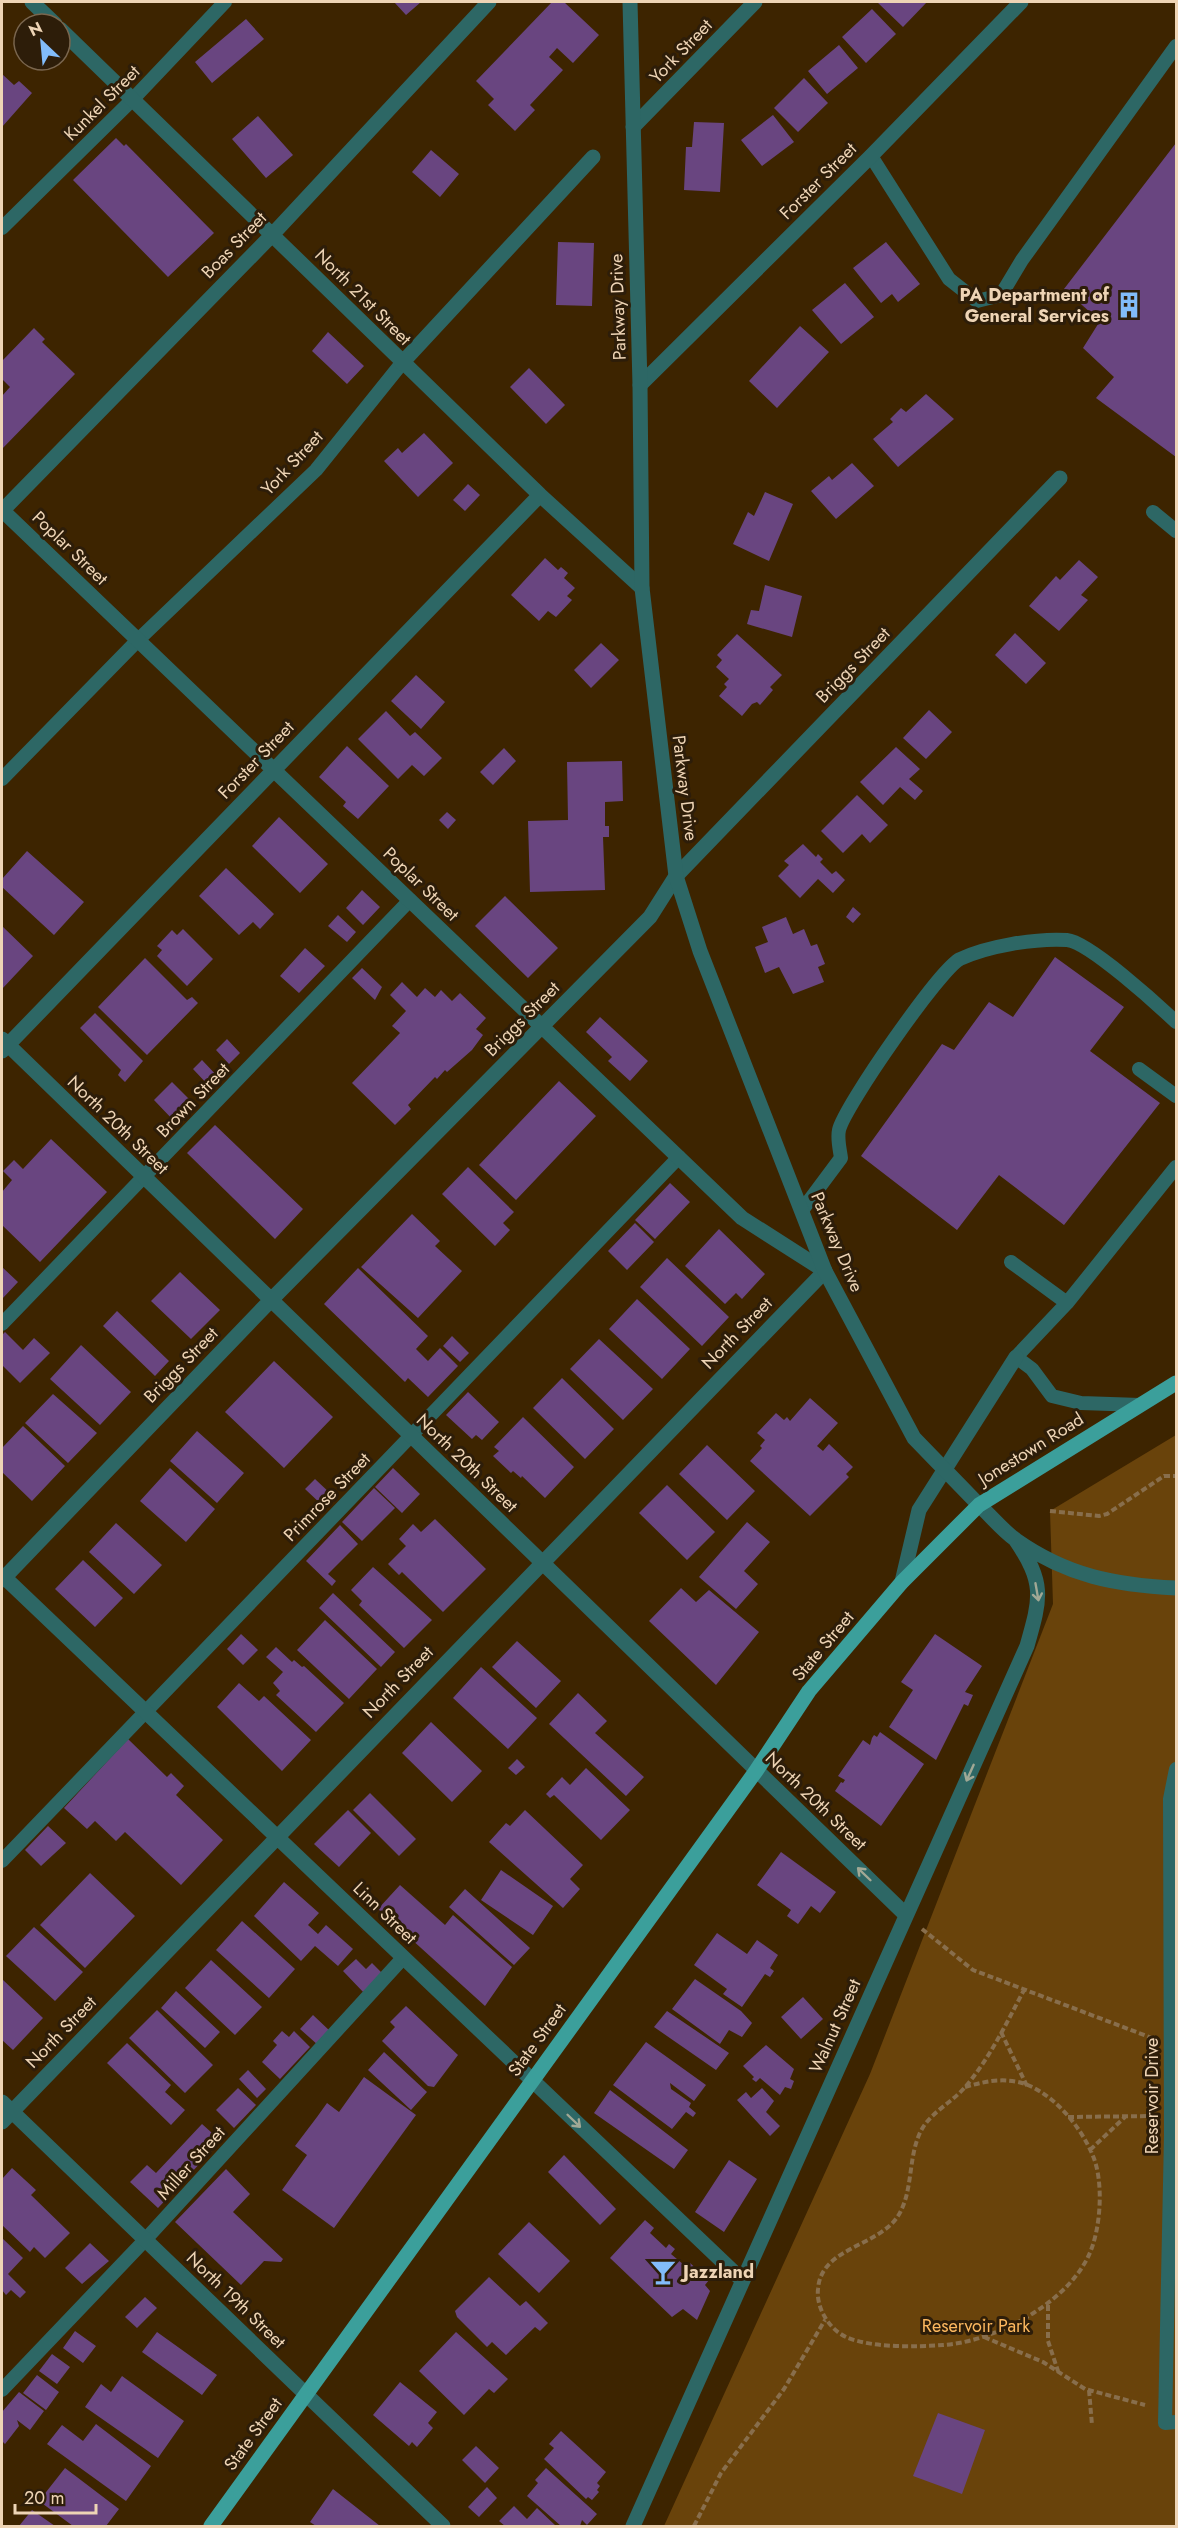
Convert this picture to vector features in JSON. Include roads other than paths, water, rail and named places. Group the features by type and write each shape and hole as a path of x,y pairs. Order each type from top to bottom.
{"main road":[{"path":"1140,1405 1176,1383"},
{"name":"Jonestown Road","path":"979,1505 1140,1405"},
{"name":"State Street","path":"211,2526 756,1770 810,1691 902,1582 979,1505"}],"street":[{"name":"Boas Street","path":"2,510 272,235 489,2"},
{"name":"Parkway Drive","path":"630,2 640,385 642,588 676,876 700,951 803,1209 825,1271 914,1438 944,1472 1015,1539"},
{"name":"York Street","path":"633,126 755,2"},
{"name":"Forster Street","path":"640,385 871,156 1021,2"},
{"name":"North 21st Street","path":"72,40 402,363 540,495 642,588"},
{"name":"York Street","path":"402,363 593,157"},
{"name":"Briggs Street","path":"2,1577 271,1300 650,917 676,876 1060,478"},
{"name":"Forster Street","path":"4,1045 540,495"},
{"name":"Poplar Street","path":"2,510 742,1218 825,1271"},
{"name":"North 20th Street","path":"4,1045 144,1177 906,1915"},
{"name":"North Street","path":"5,2112 276,1837 825,1271"},
{"name":"State Street","path":"902,1582 919,1510 1016,1357"},
{"path":"1015,1539 1081,1575 1112,1582 1176,1588"},
{"name":"Walnut Street","path":"633,2526 1027,1646 1039,1603 1032,1565 1015,1539"},
{"name":"Linn Street","path":"2,1577 742,2280"},
{"name":"North 19th Street","path":"5,2112 145,2240 306,2395 434,2523"}],"lane":[{"name":"Kunkel Street","path":"2,228 133,99 225,2"},
{"path":"871,156 950,279 977,301 1001,295 1029,251 1176,46"},
{"name":"York Street","path":"2,779 138,640 316,470 402,363"},
{"path":"1153,512 1176,531"},
{"name":"Brown Street","path":"2,1324 410,900"},
{"path":"803,1209 841,1158 839,1131 852,1101 898,1032 957,960 1008,944 1070,940 1113,967 1176,1022"},
{"path":"1139,1069 1176,1096"},
{"name":"Primrose Street","path":"2,1862 679,1157"},
{"path":"1140,1405 1081,1403 1052,1396 1032,1369 1016,1357 1067,1303 1176,1167"},
{"path":"1011,1262 1067,1303"},
{"name":"Reservoir Drive","path":"1169,2419 1170,1799 1176,1769"},
{"name":"Miller Street","path":"2,2390 145,2240 403,1958"}],"place":[{"name":"PA Department of General Services","path":"1129,305"},
{"name":"Jazzland","path":"663,2272"}],"park label":[{"name":"Reservoir Park","path":"976,2326"}]}
